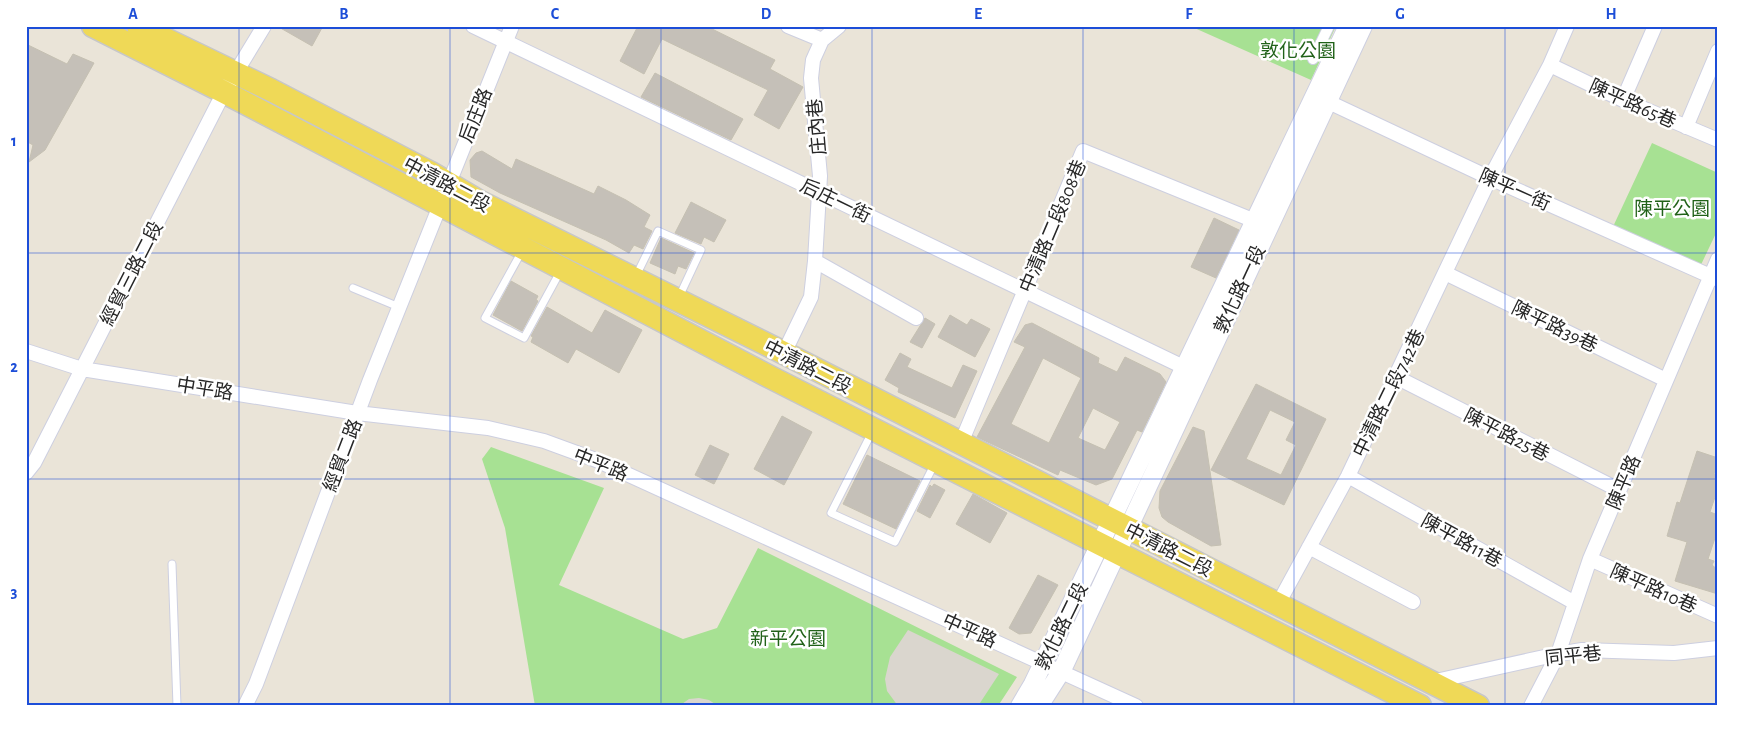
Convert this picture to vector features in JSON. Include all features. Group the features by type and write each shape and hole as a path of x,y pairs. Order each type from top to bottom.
{"main road":[{"name":"中清路二段","path":"93,26 230,82 448,183 480,202 784,353 1478,706"},
{"name":"中清路二段","path":"138,26 208,62 230,82 439,204 873,430 1420,706"}],"street":[{"name":"經貿三路二段","path":"26,473 34,463 230,82 264,26"},
{"name":"后庄一街","path":"473,26 1192,371"},
{"name":"后庄路","path":"439,204 512,26"},
{"path":"788,26 822,40 840,26"},
{"path":"1313,59 1329,26"},
{"name":"敦化路一段","path":"1108,549 1321,99 1348,26"},
{"name":"敦化路一段","path":"1192,371 1255,221 1363,26"},
{"path":"1490,178 1550,65 1568,26"},
{"path":"1623,100 1655,26"},
{"name":"庄內巷","path":"784,353 811,297 820,192 811,78 816,49 822,40"},
{"path":"1686,127 1718,52"},
{"name":"陳平路65巷","path":"1550,65 1623,100 1718,140"},
{"name":"陳平一街","path":"1321,99 1490,178 1714,277"},
{"name":"中清路二段808巷","path":"961,443 1082,152 1255,221"},
{"name":"中清路二段742巷","path":"1278,604 1348,476 1490,178"},
{"name":"經貿二路","path":"244,706 256,684 357,413 439,204"},
{"name":"陳平路","path":"1531,706 1558,654 1590,559 1666,380 1714,277 1718,259"},
{"path":"815,261 916,318"},
{"name":"陳平路39巷","path":"1445,273 1666,380"},
{"name":"中平路","path":"26,351 82,369 357,413 488,428 544,441 596,460 1062,670 1136,706"},
{"name":"陳平路25巷","path":"1396,377 1619,490"},
{"name":"陳平路11巷","path":"1348,476 1575,603"},
{"path":"1309,548 1413,602"},
{"name":"敦化路二段","path":"1020,706 1108,549"},
{"name":"敦化路二段","path":"1039,706 1062,670 1108,549"},
{"name":"陳平路10巷","path":"1590,559 1718,616"},
{"name":"同平巷","path":"1431,682 1582,650 1674,653 1718,648"}],"lane":[{"path":"635,279 658,231 701,250 677,300"},
{"path":"523,248 486,318 524,338 562,268"},
{"path":"353,288 399,307"},
{"path":"873,430 831,513 895,542 936,461"},
{"path":"172,564 177,706"}],"green space":[{"name":"敦化公園","path":"1190,26 1336,26 1311,80"},
{"name":"陳平公園","path":"1652,143 1718,173 1718,229 1698,271 1611,231"},
{"name":"新平公園","path":"491,447 604,488 559,585 683,639 717,628 758,548 1017,677 998,706 535,706 505,528 482,459"}],"shaded area":[{"path":"908,630 999,674 978,706 898,706 887,691 885,679 890,657"},
{"path":"689,699 709,700 718,706 679,706"}],"building":[{"path":"277,26 323,26 312,46"},
{"path":"638,26 706,26 775,60 770,69 803,87 779,129 754,115 768,90 662,39 644,74 620,61"},
{"path":"26,44 67,64 73,54 94,63 45,150 29,162 33,145 26,141"},
{"path":"655,73 743,119 731,140 641,97"},
{"path":"482,151 512,169 516,159 594,194 598,186 626,200 650,215 644,227 652,231 643,249 634,245 629,253 606,240 500,193 471,177 470,160 476,153"},
{"path":"691,202 726,220 714,242 704,237 701,244 675,233"},
{"path":"1214,218 1239,230 1216,278 1191,267"},
{"path":"661,238 694,253 686,269 678,266 675,274 650,263"},
{"path":"511,281 538,296 536,300 538,301 522,331 493,315"},
{"path":"547,307 592,333 605,310 642,330 619,373 576,349 568,363 531,342 533,337 531,336"},
{"path":"950,315 967,325 971,319 990,329 975,357 938,337"},
{"path":"925,318 935,324 922,348 910,342"},
{"path":"1032,323 1099,358 1098,363 1117,372 1125,357 1160,374 1166,382 1142,432 1137,430 1112,479 1096,485 1060,470 1058,475 977,437 1025,347 1014,342 1025,325","holes":["1043,358 1081,378 1049,443 1011,424","1093,408 1120,422 1105,450 1078,438"]},
{"path":"900,353 911,359 907,367 952,388 963,365 977,371 955,418 898,392 899,388 885,380"},
{"path":"1256,384 1326,419 1284,505 1211,470","holes":["1270,410 1295,422 1286,440 1296,445 1281,475 1246,459"]},
{"path":"782,416 812,432 784,485 754,469"},
{"path":"1193,427 1204,431 1221,545 1211,546 1168,522 1162,517 1159,508 1160,491"},
{"path":"710,445 729,454 714,484 695,475"},
{"path":"1697,451 1718,458 1714,474 1718,476 1718,488 1710,512 1718,515 1718,529 1708,559 1714,561 1712,565 1718,570 1718,594 1675,581 1687,542 1667,536 1677,502 1680,503"},
{"path":"867,455 920,481 896,529 843,504"},
{"path":"934,484 945,490 930,518 917,511 930,485 932,487"},
{"path":"973,494 1007,513 990,543 956,524"},
{"path":"1038,575 1058,585 1031,633 1019,634 1009,628"}]}
